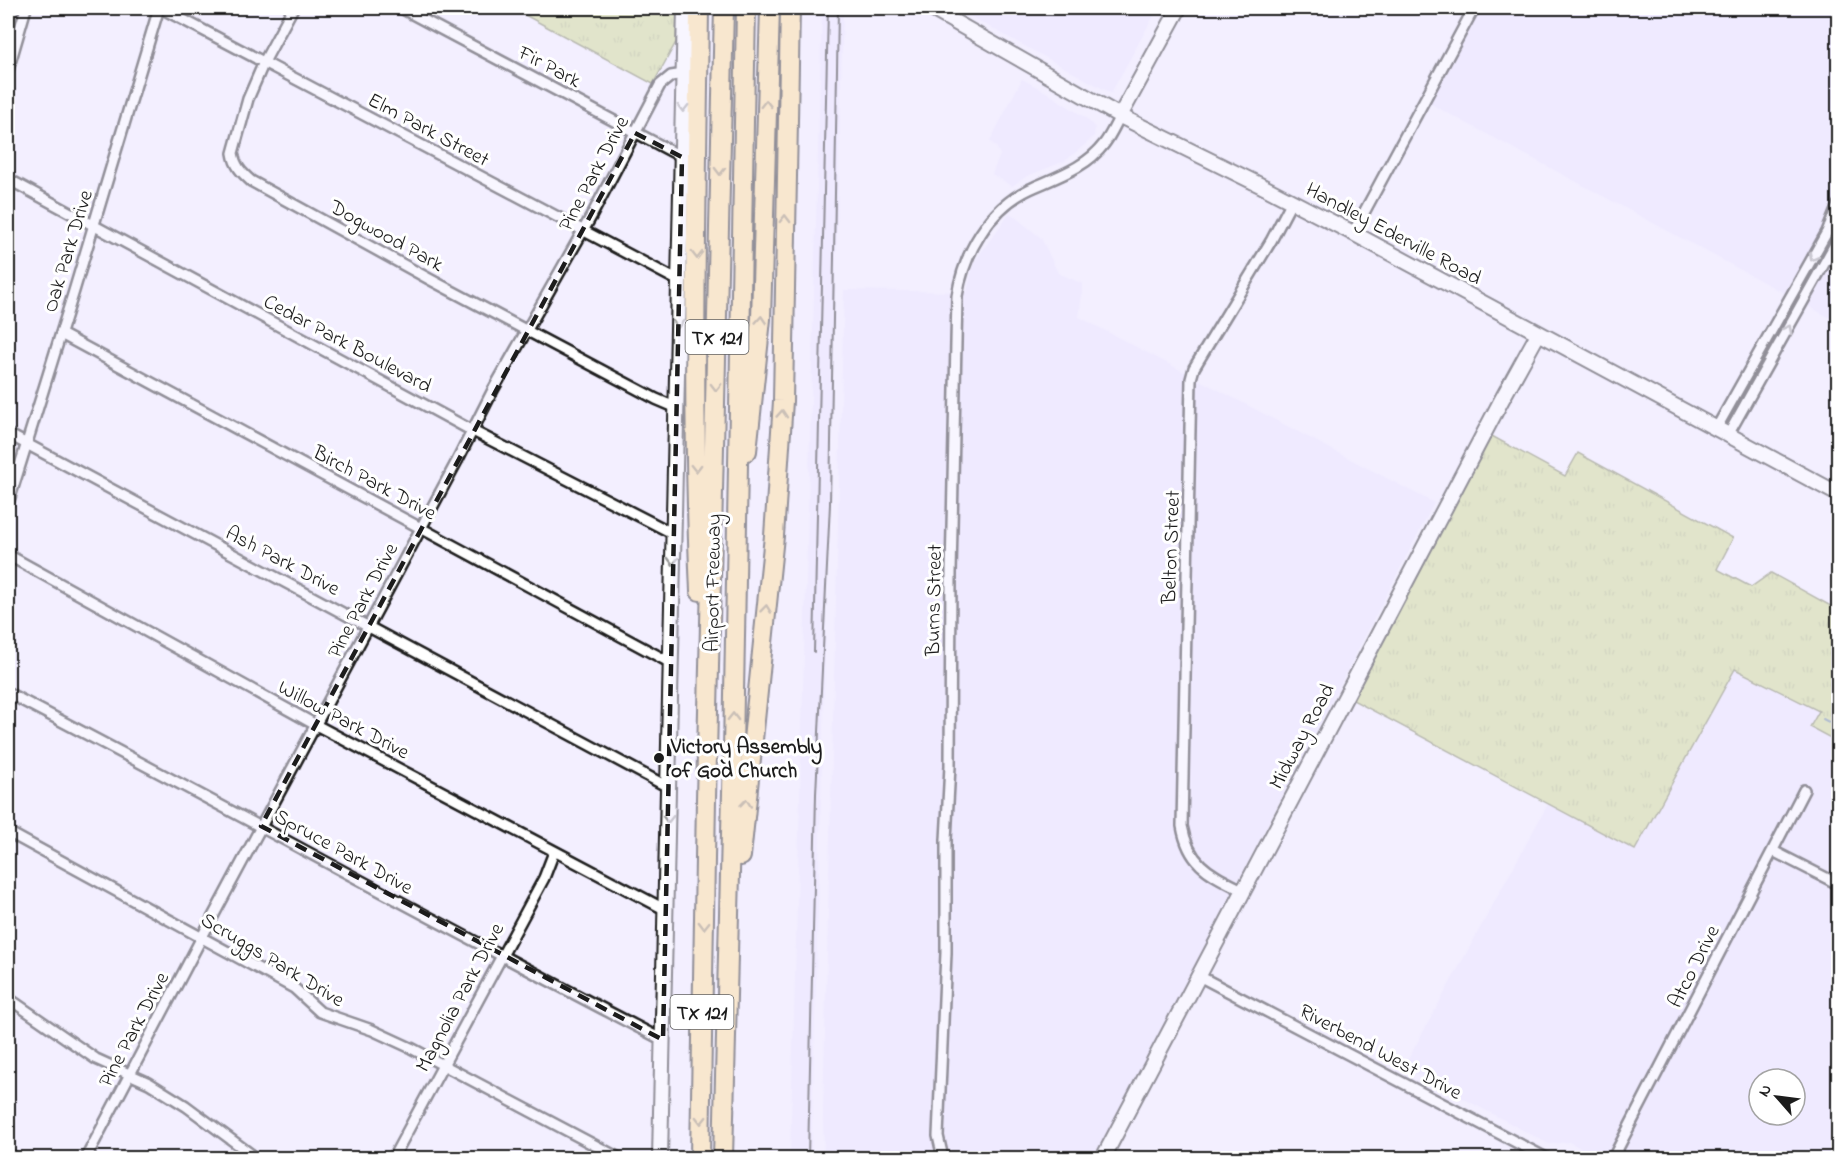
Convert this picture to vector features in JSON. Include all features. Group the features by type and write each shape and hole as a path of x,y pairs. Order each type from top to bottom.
{"highway":[{"path":"699,8 695,469 702,619 710,667"},
{"name":"Airport Freeway","path":"700,1158 724,8"},
{"name":"Airport Freeway","path":"723,1158 746,8"},
{"path":"735,566 761,320 770,8"},
{"path":"728,986 736,955 741,851 774,536 783,401 789,8"}],"main road":[{"name":"Airport Freeway","path":"660,1158 685,8"},
{"name":"Handley Ederville Road","path":"930,8 1120,116 1353,233 1839,494"},
{"path":"1120,116 1179,8"},
{"name":"Midway Road","path":"1103,1158 1501,400 1538,334"}],"street":[{"path":"8,70 10,52 26,8"},
{"name":"Elm Park Street","path":"160,8 679,281"},
{"name":"Oak Park Drive","path":"8,504 160,8"},
{"name":"Dogwood Park","path":"293,8 264,62 248,99 233,153 238,170 251,181 527,331 676,408"},
{"name":"Fir Park","path":"401,8 682,157"},
{"path":"1353,233 1474,8"},
{"name":"Pine Park Drive","path":"86,1158 261,826 664,80 671,76 684,74"},
{"name":"Burns Street","path":"943,1158 938,1136 946,953 946,840 950,766 951,573 957,296 960,281 977,238 1002,209 1027,190 1072,171 1088,159 1104,145 1120,116"},
{"name":"Cedar Park Boulevard","path":"8,179 473,431 674,534"},
{"name":"Belton Street","path":"1244,891 1212,874 1193,859 1184,839 1182,826 1191,379 1194,369 1271,241 1292,201"},
{"path":"1722,432 1742,384 1827,232 1839,205"},
{"path":"1722,432 1754,390 1839,239"},
{"name":"Birch Park Drive","path":"60,334 671,663"},
{"path":"1764,344 1776,350"},
{"path":"1742,384 1754,390"},
{"name":"Ash Park Drive","path":"8,434 668,787"},
{"name":"Willow Park Drive","path":"8,555 316,725 666,910"},
{"name":"Spruce Park Drive","path":"8,693 261,826 501,957 663,1040"},
{"name":"Atco Drive","path":"1613,1158 1804,790"},
{"name":"Scruggs Park Drive","path":"8,832 294,988 320,1012 372,1030 618,1158"},
{"path":"1773,850 1839,884"},
{"name":"Magnolia Park Drive","path":"393,1158 544,878 554,852"},
{"name":"Riverbend West Drive","path":"1199,976 1546,1158"},
{"path":"8,998 96,1059 149,1083 186,1106 256,1158"},
{"path":"8,1154 16,1158"}],"highlighted area":[{"path":"635,133 682,157 663,1040 261,826"}],"shaded area":[{"path":"822,8 843,8 811,1158 790,1158"},
{"path":"955,8 1158,8 1111,93"},
{"path":"1480,8 1838,8 1838,322 1429,103"},
{"path":"1022,79 1087,119 1095,128 1094,136 1065,161 1027,176 1012,186 992,174 1000,155 990,141"},
{"path":"1010,213 1041,238 1058,273 1083,284 1079,317 1434,503 1095,1158 824,1158 823,1113 844,290 967,292 974,262"},
{"path":"1735,669 1819,711 1810,727 1838,742 1838,1158 1600,1158 1569,1142 1549,1144 1404,1067 1548,804 1635,849"}],"green space":[{"path":"512,8 669,8 677,12 676,42 653,84"},
{"path":"1490,435 1565,476 1578,453 1733,538 1717,569 1751,587 1771,573 1838,610 1838,742 1810,727 1819,711 1735,669 1635,850 1351,699"}],"waterway":[{"path":"1823,719 1838,727"}],"railway":[{"path":"814,652 828,8"},
{"path":"808,1158 816,794 830,504 838,8"}],"place":[{"name":"Victory Assembly of God Church","path":"659,758"}]}
